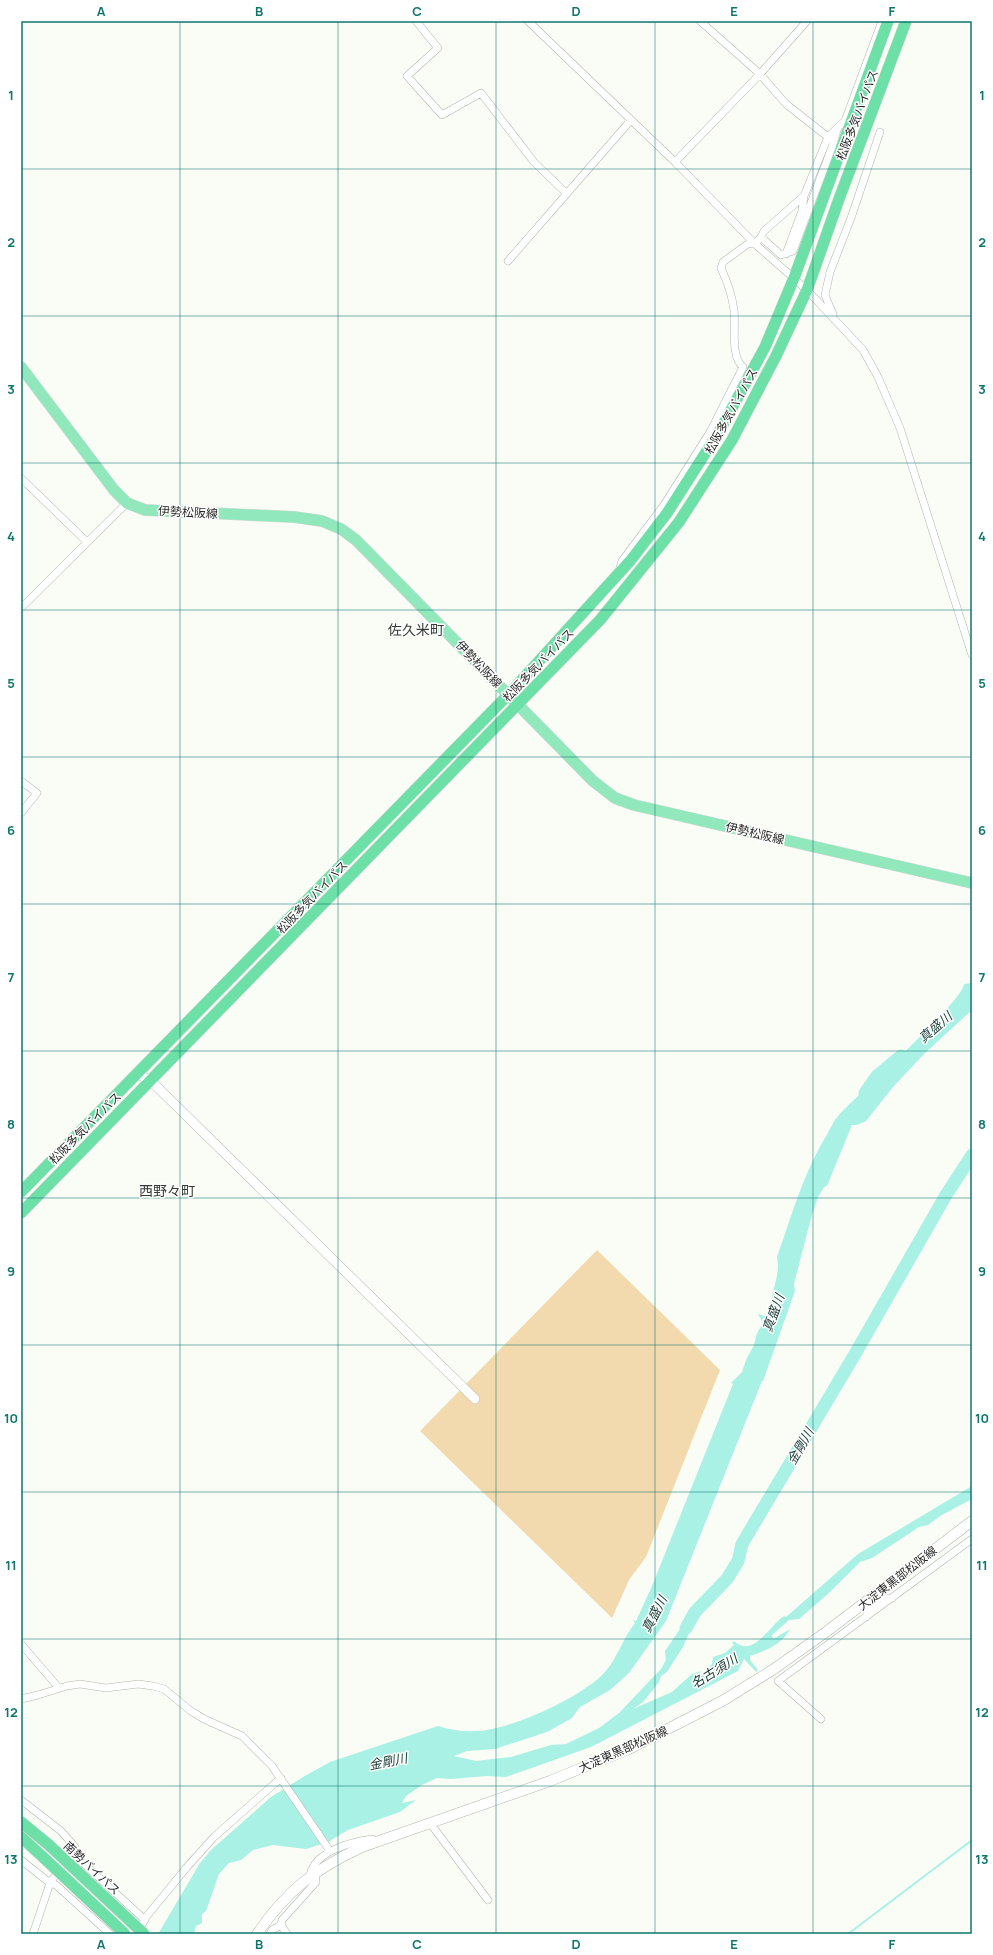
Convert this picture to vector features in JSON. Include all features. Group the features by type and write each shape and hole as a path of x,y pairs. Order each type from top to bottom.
{"highway":[{"name":"松阪多気バイパス","path":"21,1192 509,694 618,574 667,513 720,430 765,347 794,278 888,21"},
{"name":"松阪多気バイパス","path":"21,1213 519,705 600,620 679,522 732,440 776,356 807,290 839,199 906,21"},
{"name":"南勢バイパス","path":"21,1822 49,1845 144,1934"},
{"name":"南勢バイパス","path":"21,1837 125,1934"}],"main road":[{"name":"伊勢松阪線","path":"21,367 114,490 127,503 145,510 294,517 322,521 341,529 361,544 596,784 609,794 622,801 972,883"},
{"name":"大淀東黒部松阪線","path":"257,1934 266,1920 294,1890 312,1873 336,1859 382,1840 550,1781 647,1740 724,1700 774,1669 874,1599 972,1521"}],"street":[{"path":"416,21 438,48 407,76 442,115 481,93 534,162 566,193"},
{"path":"528,21 675,162 755,244 807,290 863,350 878,377 900,428 972,655"},
{"path":"700,21 760,74 786,104 828,137"},
{"path":"675,162 760,74 807,21"},
{"path":"786,254 802,211 804,196 828,137 845,121 882,21"},
{"path":"508,261 631,120"},
{"path":"761,236 781,255 793,251 838,127"},
{"path":"837,321 825,296 830,272 851,218 880,132"},
{"path":"755,244 764,231 804,196"},
{"path":"618,574 622,561 664,505 710,432 743,367 739,364 736,355 734,310 729,288 721,268 723,262 728,260 749,243 755,244"},
{"path":"21,478 87,542"},
{"path":"21,608 127,503"},
{"path":"21,782 37,793 21,813"},
{"path":"138,1074 151,1081 252,1177 475,1399"},
{"path":"821,1719 778,1681 972,1539"},
{"path":"866,1617 874,1599 893,1598"},
{"path":"21,1644 63,1687"},
{"path":"21,1699 63,1687 86,1684 106,1688 138,1684 164,1689 190,1711 204,1720 242,1736 272,1766 329,1850"},
{"path":"136,1934 145,1920 187,1867 214,1837 282,1780"},
{"path":"21,1800 61,1831 75,1847 50,1883 33,1934"},
{"path":"430,1824 488,1900"},
{"path":"270,1934 272,1930 280,1925 282,1920 316,1882 311,1867 329,1850 371,1839 382,1840"},
{"path":"71,1852 145,1920"},
{"path":"21,1860 50,1883 56,1885 110,1934"},
{"path":"280,1925 287,1934"}],"shaded area":[{"path":"597,1250 720,1370 646,1557 629,1580 612,1618 420,1431"}],"water":[{"name":"名古須川","path":"972,983 972,1010 924,1054 893,1087 866,1121 857,1125 847,1125 830,1154 823,1189 818,1197 811,1218 794,1284 795,1291 763,1381 666,1621 629,1673 610,1690 580,1707 572,1718 547,1732 495,1749 467,1751 454,1756 476,1761 511,1757 551,1745 566,1744 599,1728 619,1713 661,1669 666,1660 665,1651 693,1610 697,1614 683,1647 667,1672 661,1676 659,1682 643,1702 633,1709 672,1692 692,1674 701,1671 696,1676 702,1676 712,1664 713,1657 725,1653 734,1645 732,1643 734,1641 741,1645 748,1646 761,1639 779,1620 784,1616 786,1617 858,1554 972,1486 972,1499 940,1516 928,1525 919,1527 872,1558 860,1562 829,1593 799,1619 789,1620 772,1635 773,1639 790,1629 783,1639 767,1649 750,1656 750,1660 758,1670 756,1672 744,1659 738,1671 591,1747 506,1777 487,1776 451,1779 437,1778 422,1785 406,1796 402,1803 416,1800 400,1812 348,1830 328,1842 306,1849 273,1845 253,1850 241,1860 229,1863 219,1874 206,1911 202,1914 202,1923 196,1926 194,1934 158,1934 200,1863 211,1850 271,1797 303,1777 330,1762 438,1726 448,1729 477,1731 508,1725 564,1701 595,1682 605,1672 635,1623 633,1620 636,1621 652,1586 733,1384 731,1383 742,1372 746,1360 754,1345 757,1333 763,1323 758,1314 765,1316 769,1313 778,1271 777,1257 812,1162 834,1121 839,1115 929,1028 959,994 964,984"}],"waterway":[{"name":"真盛川","path":"865,1093 877,1076 901,1056"},
{"name":"真盛川","path":"822,1181 845,1125"},
{"name":"金剛川","path":"686,1628 695,1612 727,1579 738,1561 742,1544 855,1354 946,1195 972,1155"},
{"path":"848,1934 972,1840"}],"district":[{"name":"佐久米町","path":"416,629"},
{"name":"西野々町","path":"167,1190"}]}
